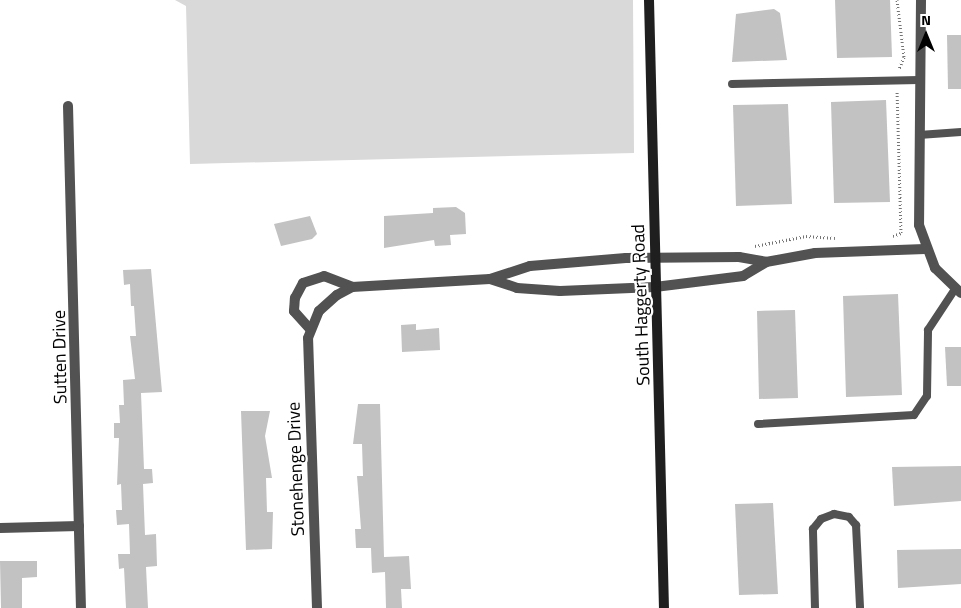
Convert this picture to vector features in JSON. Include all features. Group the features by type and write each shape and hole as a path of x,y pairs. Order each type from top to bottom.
{"main road":[{"name":"South Haggerty Road","path":"649,0 664,608"}],"street":[{"path":"921,0 919,225 925,249 942,278 958,291"},
{"name":"Sutten Drive","path":"68,106 81,608"},
{"path":"352,287 326,304 310,329 294,311 295,298 303,284 324,276 352,287 490,279 530,266 654,259 739,257 766,262 815,253 925,249"},
{"path":"490,279 517,288 560,290 655,287 743,276 766,262"},
{"name":"Stonehenge Drive","path":"310,329 317,608"},
{"path":"0,528 78,526"}],"lane":[{"path":"732,84 919,80"},
{"path":"919,135 961,132"},
{"path":"758,424 914,415 927,396 928,330 958,291"},
{"path":"816,608 813,529 821,518 834,514 849,517 856,525 860,608"}],"path":[{"path":"887,236 901,233 895,96 904,57 897,0"},
{"path":"747,247 806,236 842,238"}],"shaded area":[{"path":"175,0 633,0 634,153 190,164 186,6"}],"building":[{"path":"835,0 890,0 892,57 837,58"},
{"path":"774,9 780,13 787,60 732,62 736,14"},
{"path":"947,35 961,35 961,89 948,89"},
{"path":"886,100 890,202 834,203 831,102"},
{"path":"788,104 792,204 736,206 733,105"},
{"path":"456,207 465,213 466,234 450,235 451,245 435,246 434,240 384,248 384,216 433,213 433,208"},
{"path":"310,216 317,234 312,239 281,246 274,224"},
{"path":"151,269 162,392 141,393 144,469 152,469 153,483 143,484 145,535 156,534 157,566 146,567 148,608 126,608 124,568 119,569 118,554 130,554 129,524 117,525 116,510 122,510 121,484 117,485 119,438 114,438 114,423 120,423 119,405 124,405 123,380 135,379 130,336 136,336 134,306 131,306 130,284 124,285 123,270"},
{"path":"898,294 902,395 846,397 843,296"},
{"path":"795,310 798,398 759,399 757,311"},
{"path":"416,324 416,330 439,328 440,350 402,352 401,325"},
{"path":"945,347 961,347 961,386 947,386"},
{"path":"358,404 380,404 384,557 409,556 411,589 401,589 402,608 386,608 385,572 372,573 371,548 356,548 355,529 361,529 357,476 363,476 362,444 353,444"},
{"path":"241,411 270,411 265,436 272,478 266,478 267,512 273,512 272,549 246,550"},
{"path":"961,466 961,501 894,506 892,467"},
{"path":"773,503 778,594 739,595 735,504"},
{"path":"961,549 961,584 898,588 897,550"},
{"path":"0,561 37,561 37,577 22,578 22,608 1,608"}]}
